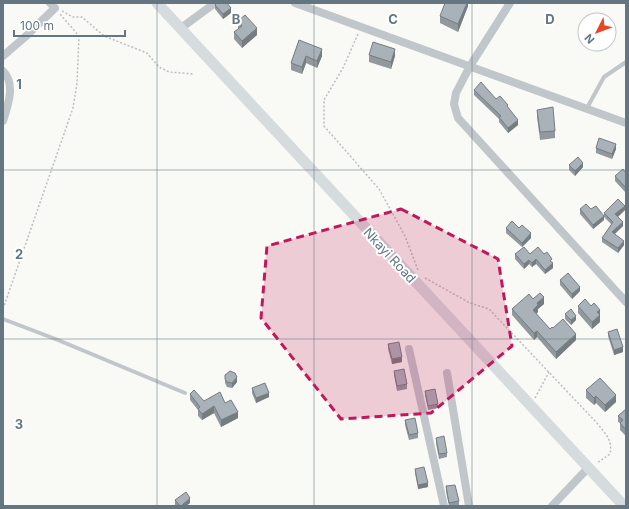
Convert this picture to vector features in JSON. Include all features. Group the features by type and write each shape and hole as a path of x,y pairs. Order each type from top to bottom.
{"main road":[{"name":"Nkayi Road","path":"157,3 419,279 530,406 624,506"}],"street":[{"path":"181,28 215,3"},
{"path":"295,3 626,123"},
{"path":"510,3 470,66 456,93 454,104 461,123 626,302"},
{"path":"3,56 25,37 52,6"},
{"path":"3,71 6,74 10,85 10,98 3,120"},
{"path":"409,349 444,506"},
{"path":"447,373 469,506"},
{"path":"552,506 588,468"}],"lane":[{"path":"587,108 604,77 626,62"},
{"path":"3,319 58,340 185,393"}],"path":[{"path":"52,6 73,17 82,17 104,36 147,53 159,67 169,72 194,74"},
{"path":"3,310 72,108 77,83 79,36 52,6"},
{"path":"360,27 352,49 324,100 324,126 379,189 405,236 416,262 419,279 470,303 489,309 610,438 612,447 610,454 588,468"},
{"path":"530,406 549,372"}],"highlighted area":[{"path":"401,209 498,259 512,346 431,413 341,419 261,318 267,246"}],"building":[{"path":"217,3 227,3 231,8 223,14 215,5"},
{"path":"445,3 467,3 458,24 440,16"},
{"path":"245,15 257,28 242,41 234,32 242,26 238,21"},
{"path":"299,40 322,49 317,61 306,56 302,67 291,63"},
{"path":"373,42 395,49 391,62 369,55"},
{"path":"481,82 496,99 500,96 518,120 508,128 499,117 501,116 474,90"},
{"path":"553,107 555,131 540,132 537,110"},
{"path":"599,138 616,144 612,154 596,148"},
{"path":"578,157 583,163 575,171 569,165"},
{"path":"623,169 626,173 626,188 615,176"},
{"path":"618,199 625,206 615,214 623,222 612,232 624,241 618,248 602,238 613,222 604,213"},
{"path":"586,204 591,209 596,206 604,216 593,225 580,209"},
{"path":"512,221 519,228 522,225 531,233 522,243 506,228"},
{"path":"524,247 530,254 538,247 544,254 547,252 552,259 550,261 553,263 545,270 536,259 532,263 529,260 524,264 515,254"},
{"path":"568,273 580,287 572,294 560,280"},
{"path":"540,293 544,297 537,303 538,305 533,310 550,329 563,319 576,334 556,352 537,331 534,333 512,309 529,294 533,299"},
{"path":"585,299 591,306 594,303 600,310 597,312 600,315 592,322 578,306"},
{"path":"571,309 576,316 571,320 565,314"},
{"path":"617,329 623,347 614,350 608,332"},
{"path":"399,342 402,357 392,359 388,344"},
{"path":"404,369 407,384 397,386 394,371"},
{"path":"230,371 235,373 237,377 232,383 227,382 225,379 225,375"},
{"path":"600,378 616,395 605,405 596,396 594,398 586,390"},
{"path":"265,383 269,393 256,398 252,388"},
{"path":"435,389 438,404 428,406 425,391"},
{"path":"194,390 204,401 220,392 225,403 231,400 238,412 221,420 214,406 202,414 198,409 200,407 190,394"},
{"path":"626,409 626,430 620,423 623,420 618,416"},
{"path":"415,418 418,433 409,435 405,420"},
{"path":"444,436 447,453 439,454 436,438"},
{"path":"424,467 428,483 418,485 415,469"},
{"path":"455,485 459,501 449,503 446,486"},
{"path":"186,492 190,498 180,506 175,500"}]}
